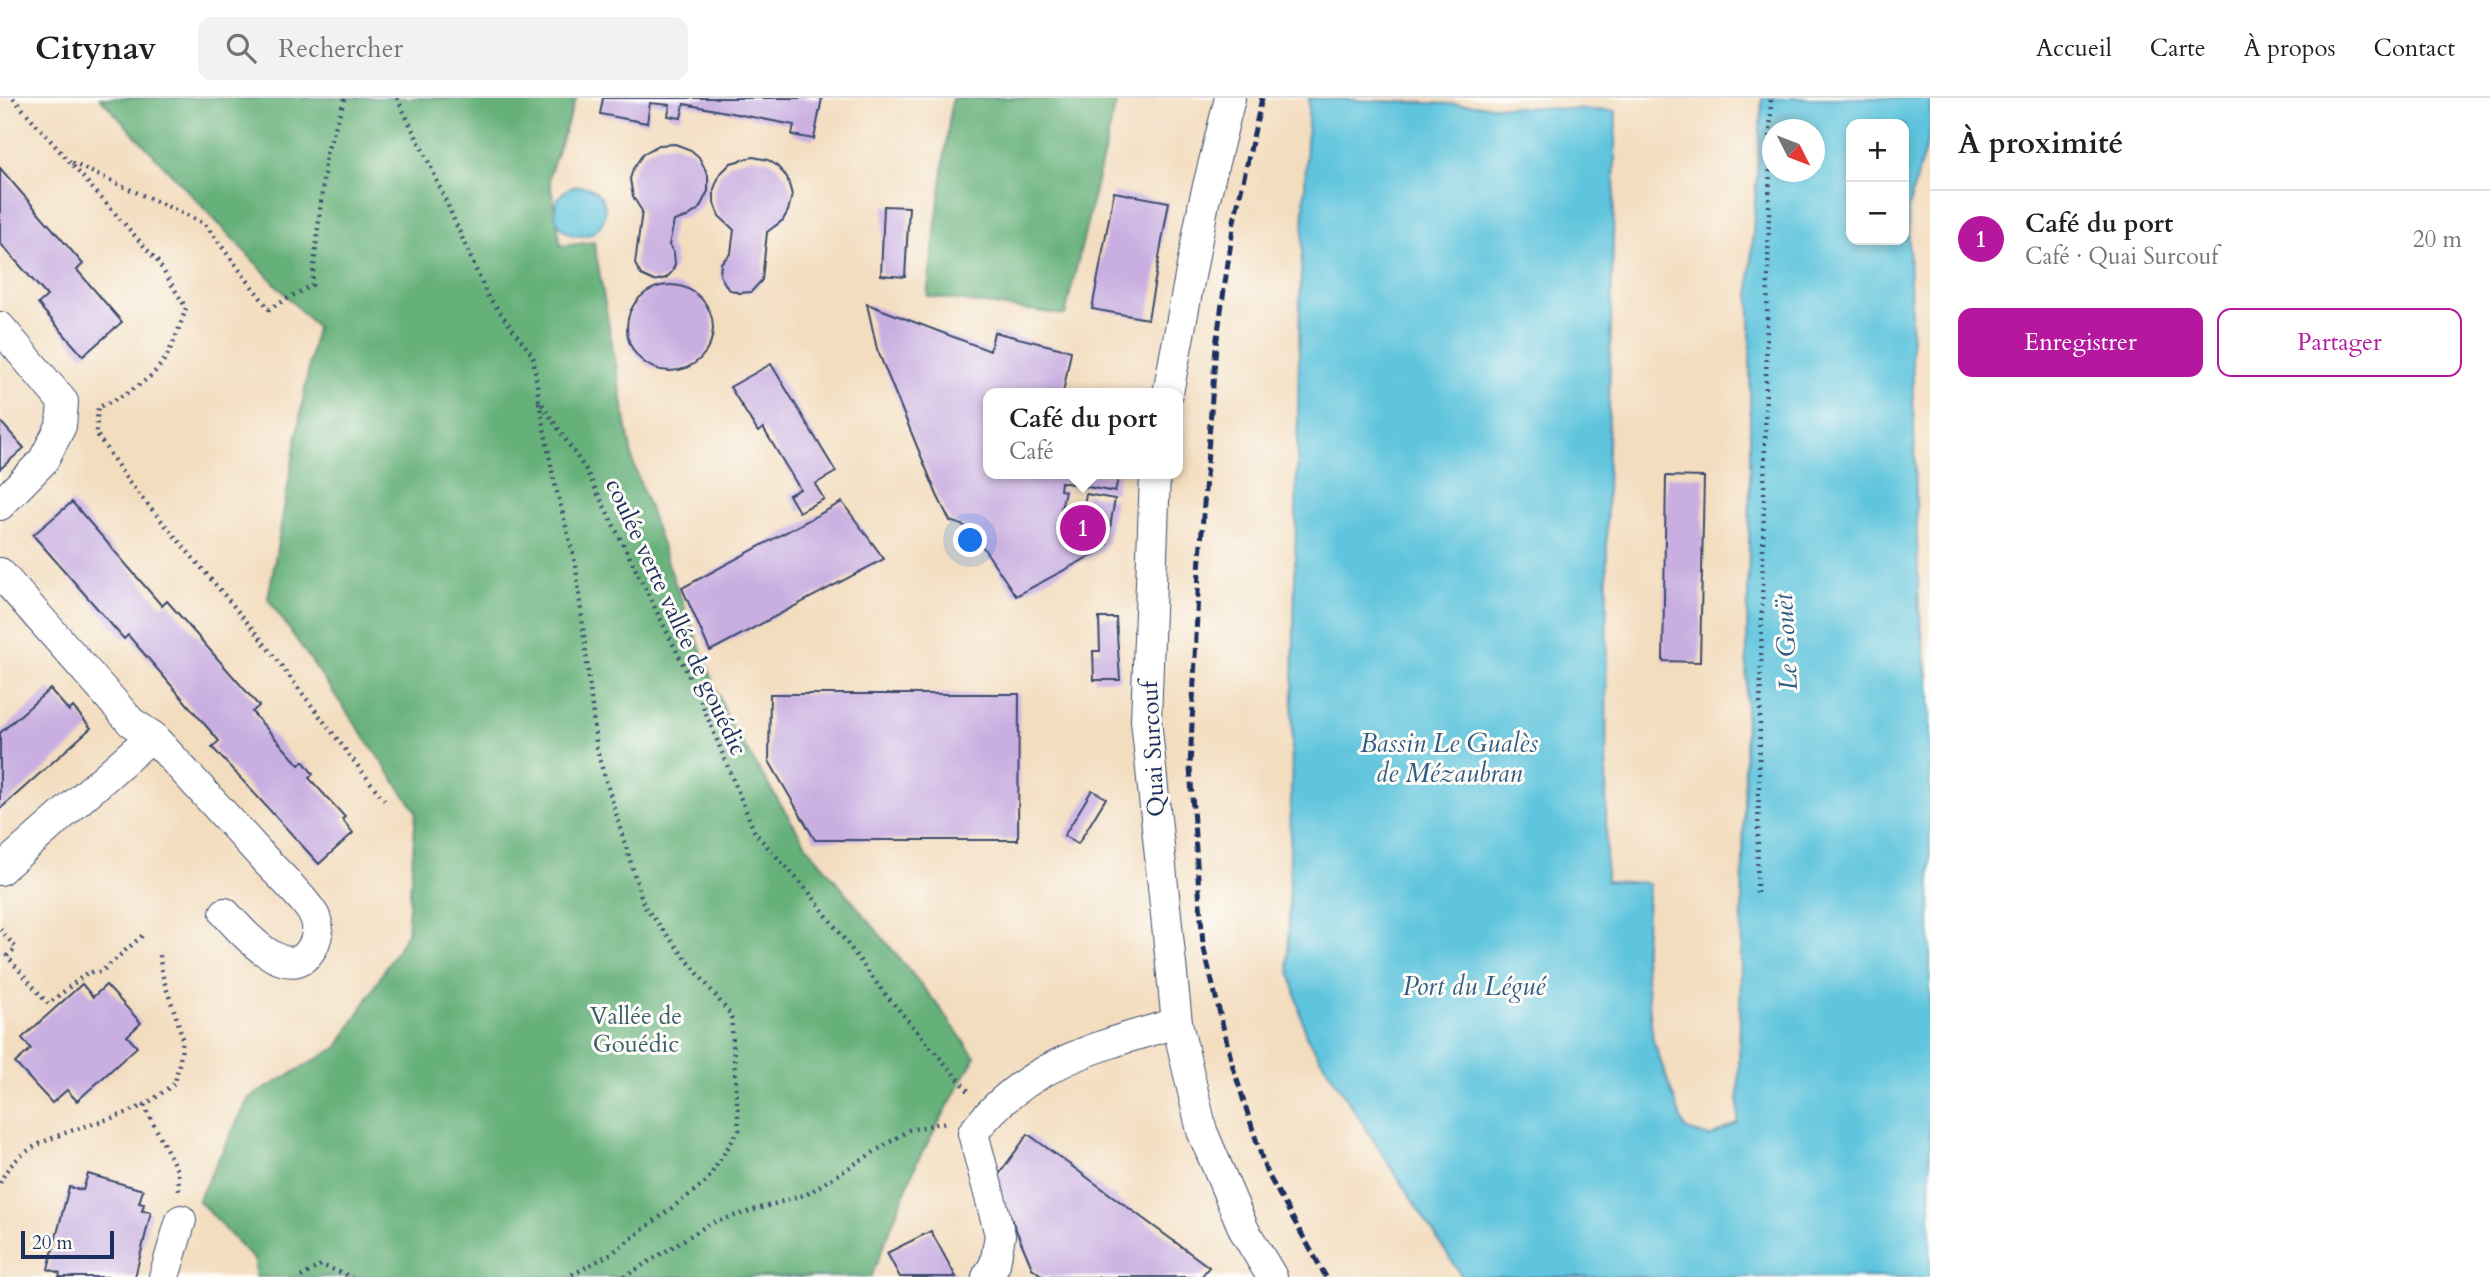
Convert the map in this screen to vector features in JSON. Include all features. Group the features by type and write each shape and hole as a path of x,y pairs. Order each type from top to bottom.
{"street":[{"path":"1169,388 1204,202 1230,98"},
{"path":"0,327 63,402 61,426 43,461 0,505"},
{"name":"Quai Surcouf","path":"1155,479 1146,720 1177,1023 1202,1131 1244,1230 1272,1277"},
{"path":"0,573 131,722 152,736 279,875 314,915 318,936 309,954 291,962 273,958 249,939 225,914"},
{"path":"0,870 152,736"},
{"path":"987,1277 995,1264 1000,1235 980,1123 1003,1098 1041,1071 1085,1051 1177,1023"},
{"path":"164,1277 181,1220"}],"path":[{"path":"13,98 158,262 187,308 159,368 116,401 99,407 96,433 128,481 253,629 387,804"},
{"path":"68,161 204,223 269,309 312,285 326,154 345,98"},
{"name":"coulée verte vallée de gouédic","path":"397,98 431,167 487,295 533,356 539,400 592,483 698,694 755,833 809,892 980,1123"},
{"path":"1757,893 1772,98"},
{"path":"539,400 553,476 576,566 597,751 644,906 731,1015 739,1130 706,1182 612,1252 568,1277"},
{"path":"0,929 16,948 7,956 48,1004 88,972 101,972 143,935"},
{"path":"0,1183 5,1171 42,1141 144,1105 175,1083 182,1041 160,973 160,954"},
{"path":"144,1105 178,1171 181,1220"},
{"path":"624,1277 711,1223 807,1194 909,1130 980,1123"},
{"path":"301,1277 321,1265 352,1277"}],"green space":[{"name":"Vallée de Gouédic","path":"100,98 576,98 549,176 561,246 594,242 633,462 674,580 729,722 807,846 937,1004 975,1057 917,1162 871,1277 255,1277 255,1261 198,1200 249,1098 338,1047 407,933 416,811 268,599 316,327"},
{"path":"952,98 1117,98 1065,315 927,296"}],"water":[{"name":"Port du Légué","path":"1309,98 1616,111 1607,491 1606,881 1649,883 1644,957 1653,1040 1685,1129 1710,1137 1738,1122 1750,487 1750,276 1762,98 1930,98 1930,131 1909,205 1909,119 1846,119 1846,245 1909,245 1919,608 1930,693 1930,1277 1462,1277 1306,1036 1288,964 1300,297"},
{"path":"580,186 598,193 605,211 598,229 580,236 562,229 555,211 562,193"}],"building":[{"path":"603,98 822,98 814,139 792,135 794,125 684,104 681,118 668,116 670,105 650,103 647,123 600,114"},
{"path":"675,144 691,150 699,157 708,175 708,191 699,209 674,221 669,245 674,253 675,264 666,278 654,281 641,275 635,264 642,211 633,197 630,179 643,154 659,145"},
{"path":"753,157 776,165 787,177 792,195 783,220 767,232 762,280 751,292 739,293 728,289 720,275 721,263 731,253 734,230 719,216 714,203 714,189 720,174 731,163"},
{"path":"0,168 83,264 77,270 122,322 83,356 38,304 47,296 0,243"},
{"path":"1114,192 1169,202 1148,319 1092,309"},
{"path":"884,206 909,207 905,277 881,275"},
{"path":"670,285 694,292 706,304 713,328 706,352 694,364 670,371 646,364 634,352 627,328 634,304 646,292"},
{"path":"867,304 990,351 994,332 1071,351 1064,388 983,388 983,479 1118,479 1115,492 1061,482 1060,490 1065,491 1061,509 1083,512 1086,494 1115,499 1107,544 1100,551 1016,596 970,528 950,521 877,349"},
{"path":"771,364 836,472 815,484 824,499 799,512 789,495 800,489 763,428 758,432 730,387"},
{"path":"0,421 24,448 0,469"},
{"path":"1666,476 1704,477 1700,662 1663,661"},
{"path":"72,502 162,606 167,601 259,706 252,712 299,765 303,761 313,774 309,778 345,817 342,819 353,833 319,864 212,747 219,741 128,635 124,639 33,535"},
{"path":"842,502 884,559 710,651 682,588"},
{"path":"1099,618 1116,618 1120,680 1094,680 1093,651 1100,651"},
{"path":"50,689 69,711 73,707 91,728 0,809 0,733"},
{"path":"770,694 1019,694 1018,840 815,840 769,761"},
{"path":"1092,790 1106,798 1078,844 1064,836"},
{"path":"82,984 93,997 106,985 141,1023 127,1036 137,1047 77,1101 67,1090 52,1103 15,1063 31,1049 22,1038"},
{"path":"1028,1134 1209,1267 1201,1277 1044,1277 1032,1268 995,1180"},
{"path":"88,1174 143,1190 139,1203 144,1204 142,1211 151,1212 135,1277 59,1277 60,1273 48,1269 69,1187 83,1190"},
{"path":"931,1231 956,1277 900,1277 887,1253"}],"railway":[{"path":"1262,98 1234,221 1216,345 1199,570 1190,768 1203,945 1233,1067 1266,1171 1326,1277"}],"place":[{"name":"Café du port","path":"1083,528"}],"water label":[{"name":"Le Gouët","path":"1786,642"},
{"name":"Bassin Le Gualès de Mézaubran","path":"1449,758"}]}
